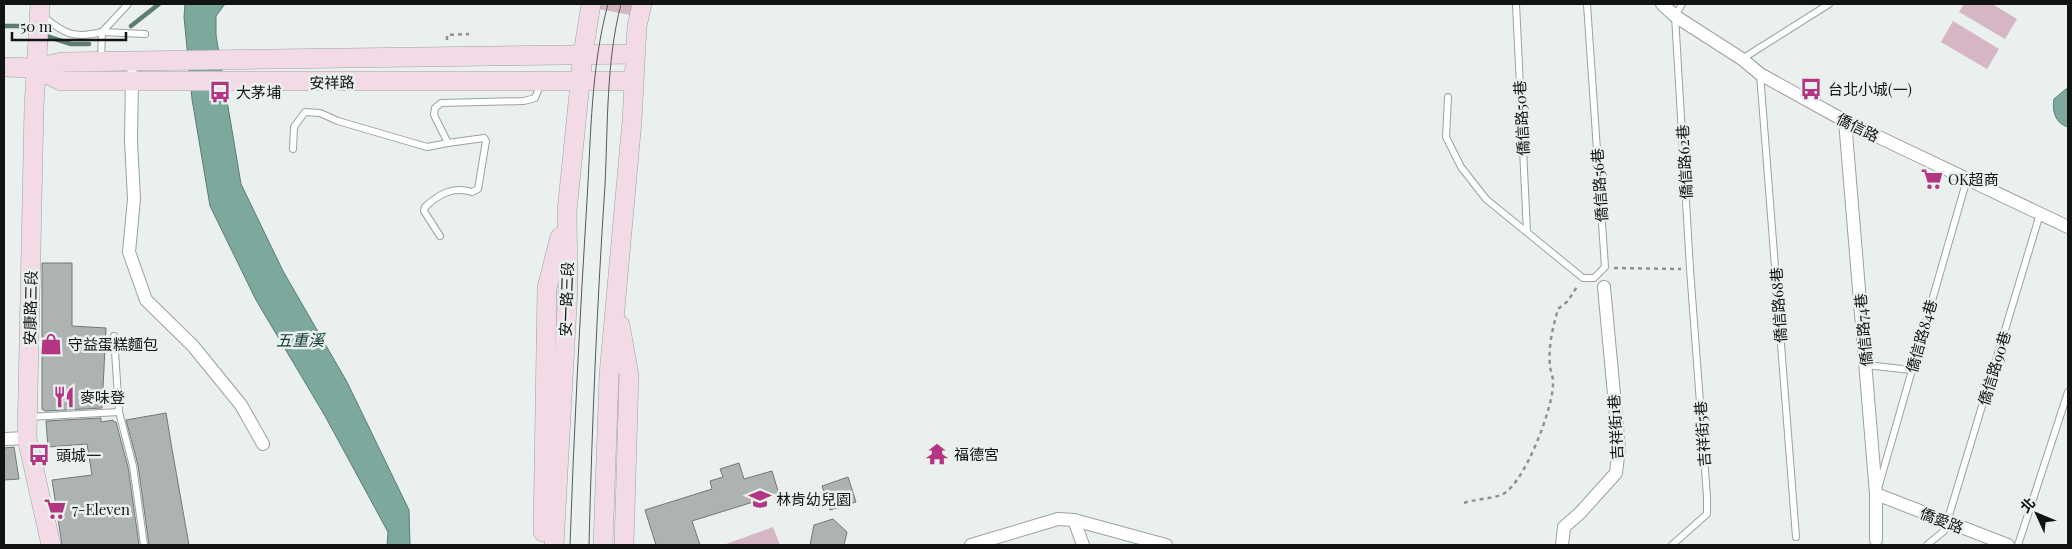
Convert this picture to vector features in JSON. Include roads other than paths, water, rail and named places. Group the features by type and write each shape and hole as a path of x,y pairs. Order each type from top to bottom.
{"street":[{"name":"安一路三段","path":"554,545 568,288 567,211 580,79 591,4"},
{"path":"603,545 609,375 632,121 634,54 642,4"},
{"name":"僑信路","path":"1662,4 1675,16 1742,59 1760,74 1844,121 2068,227"},
{"name":"安康路三段","path":"37,18 27,438 51,545"},
{"name":"安祥路","path":"4,67 36,68 62,62 101,63 634,54"},
{"path":"132,62 131,141 134,199 129,252 146,300 193,346 241,406 263,444"},
{"name":"安祥路","path":"36,68 61,82 240,83 633,80"},
{"name":"僑信路74巷","path":"1844,121 1876,494 1876,540"},
{"path":"543,545 547,288 567,211"},
{"name":"吉祥街1巷","path":"1562,545 1564,527 1580,513 1616,473 1619,448 1604,287"},
{"path":"616,304 629,375 624,545"},
{"path":"4,439 27,438"},
{"name":"僑愛路","path":"1876,494 1946,526 2008,545"},
{"path":"971,545 1058,519 1074,520 1166,545"},
{"path":"1074,520 1083,545"}],"lane":[{"path":"101,63 102,32 128,4"},
{"name":"僑信路50巷","path":"1516,4 1527,232"},
{"name":"僑信路56巷","path":"1527,232 1583,278 1594,278 1605,267 1587,4"},
{"path":"1675,16 1682,4"},
{"path":"1742,59 1829,4"},
{"name":"僑信路62巷","path":"1675,16 1693,308"},
{"path":"37,18 65,33 77,36 102,32 145,34"},
{"name":"僑信路68巷","path":"1760,74 1796,537"},
{"path":"448,143 434,115 435,108 441,103 524,101 535,98 542,80"},
{"path":"1448,97 1446,137 1460,167 1486,199 1527,232"},
{"path":"293,149 294,127 305,112 320,113 338,121 427,147 484,138 486,141 478,189 472,192 460,188 451,190 425,207 424,211 440,236"},
{"name":"僑信路84巷","path":"1876,494 1910,370 1967,179"},
{"name":"僑信路90巷","path":"1946,526 2040,214"},
{"name":"吉祥街5巷","path":"1672,545 1707,514 1693,308"},
{"path":"114,336 120,412 133,466 144,545"},
{"path":"1866,365 1910,370"},
{"path":"2018,545 2068,392"},
{"path":"27,417 120,412"},
{"path":"1927,545 1946,526"}],"water":[{"name":"五重溪","path":"185,4 225,4 216,16 216,35 241,184 283,271 347,382 409,510 410,545 387,545 388,532 325,416 256,300 210,206 192,99 184,17"},
{"path":"2068,89 2068,127 2057,120 2054,108 2054,99"}],"waterway":[{"path":"131,26 159,4"},
{"path":"4,26 19,26 34,32"},
{"path":"43,35 71,44 89,44"}],"tram line":[{"path":"570,545 577,372 593,101 598,52 608,4"},
{"path":"589,545 595,365 608,94 616,26 621,4"}],"place":[{"name":"台北小城(一)","path":"1811,89"},
{"name":"大茅埔","path":"220,92"},
{"name":"OK超商","path":"1932,179"},
{"name":"守益蛋糕麵包","path":"51,344"},
{"name":"麥味登","path":"64,397"},
{"name":"福德宮","path":"937,454"},
{"name":"頭城一","path":"39,455"},
{"name":"林肯幼兒園","path":"760,499"},
{"name":"7-Eleven","path":"55,509"}]}
